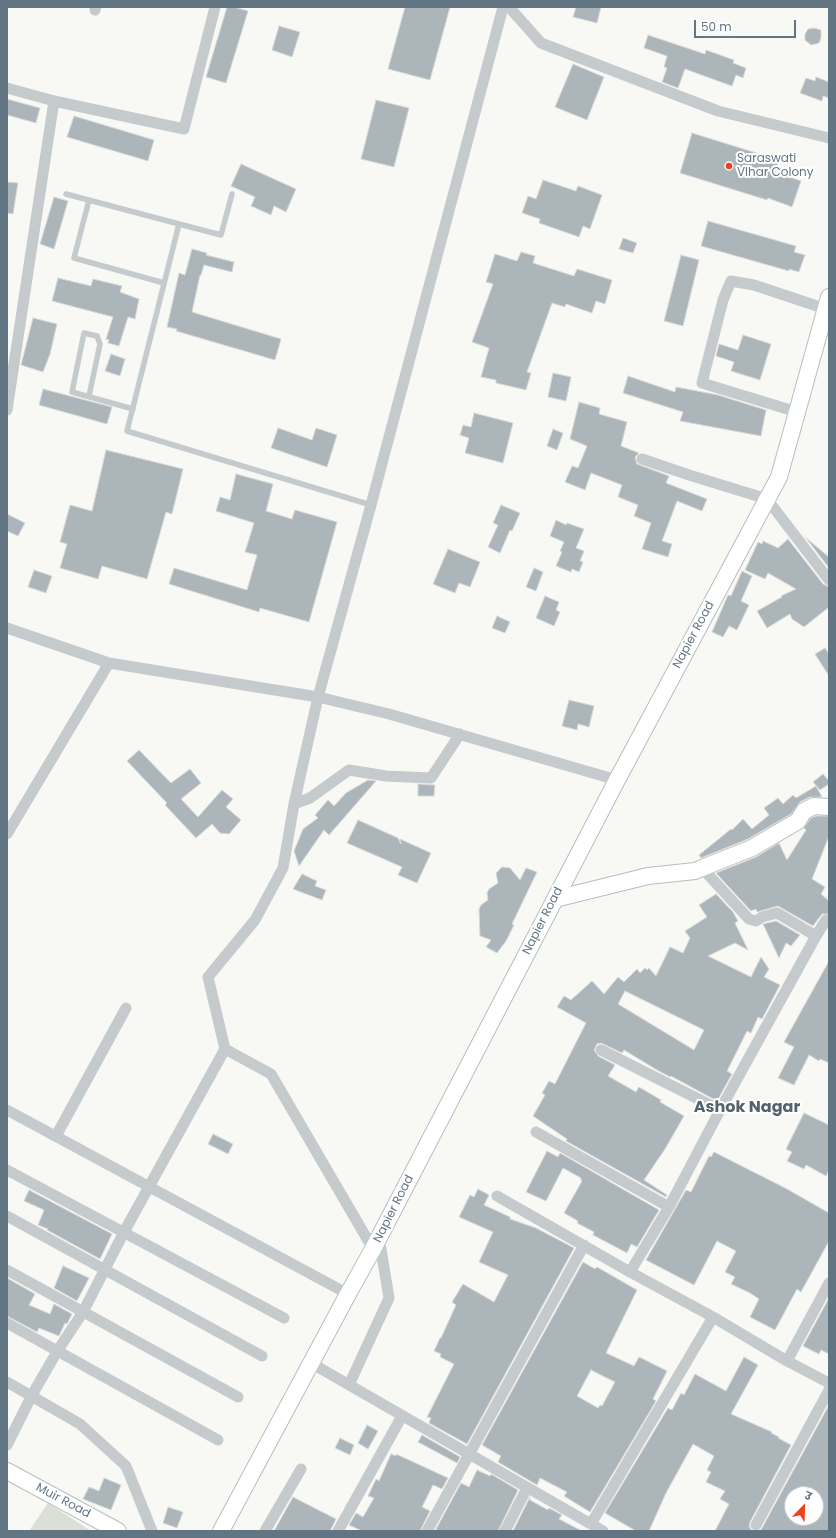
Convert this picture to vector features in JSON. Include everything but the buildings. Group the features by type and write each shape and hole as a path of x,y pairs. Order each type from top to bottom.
{"street":[{"path":"7,88 54,101 184,129 215,7"},
{"path":"7,1445 32,1395 58,1350 83,1312 124,1232 225,1049 208,977 255,920 283,868 294,804 318,697 371,505 503,7"},
{"path":"509,7 541,43 718,112 829,138"},
{"path":"7,410 9,382 54,101"},
{"path":"797,412 702,382 723,300 731,281 754,285 827,303"},
{"name":"Napier Road","path":"221,1531 376,1243 617,780 779,477 827,303"},
{"path":"642,459 689,476 767,499 829,580"},
{"path":"7,628 109,663 318,697 389,714 617,780"},
{"path":"7,834 109,663"},
{"path":"294,804 310,798 349,770 386,776 431,778 460,734"},
{"path":"555,899 648,876 695,871 752,848 798,821 804,811 814,806 829,807"},
{"path":"702,868 749,919 756,921 762,917 777,913 816,936"},
{"path":"630,1272 669,1207 720,1110 816,936 826,920 829,922"},
{"path":"56,1136 126,1008"},
{"path":"225,1049 271,1074 376,1243 389,1298 349,1385"},
{"path":"600,1050 720,1110"},
{"path":"7,1110 348,1294"},
{"path":"536,1132 669,1207"},
{"path":"7,1170 284,1318"},
{"path":"497,1196 630,1272 714,1317 787,1361 829,1383"},
{"path":"7,1216 262,1356"},
{"path":"427,1531 584,1245"},
{"path":"7,1270 238,1397"},
{"path":"787,1361 829,1283"},
{"path":"591,1524 714,1317"},
{"path":"7,1323 218,1440"},
{"path":"311,1363 469,1456 602,1531"},
{"path":"7,1382 80,1424 126,1466 152,1531"},
{"path":"756,1525 829,1390"},
{"path":"338,1531 402,1416"},
{"path":"265,1531 301,1469"},
{"name":"Muir Road","path":"7,1471 118,1531"},
{"path":"505,1531 527,1488"}],"lane":[{"path":"66,194 221,235 232,194"},
{"path":"89,200 74,258 164,283"},
{"path":"179,224 127,431 371,505"},
{"path":"89,396 100,344 97,336 84,333 72,392 133,408"}],"shaded area":[{"path":"48,1503 91,1531 29,1531"}],"place":[{"name":"Saraswati VIhar Colony","path":"729,166"}],"district":[{"name":"Ashok Nagar","path":"747,1108"}]}
